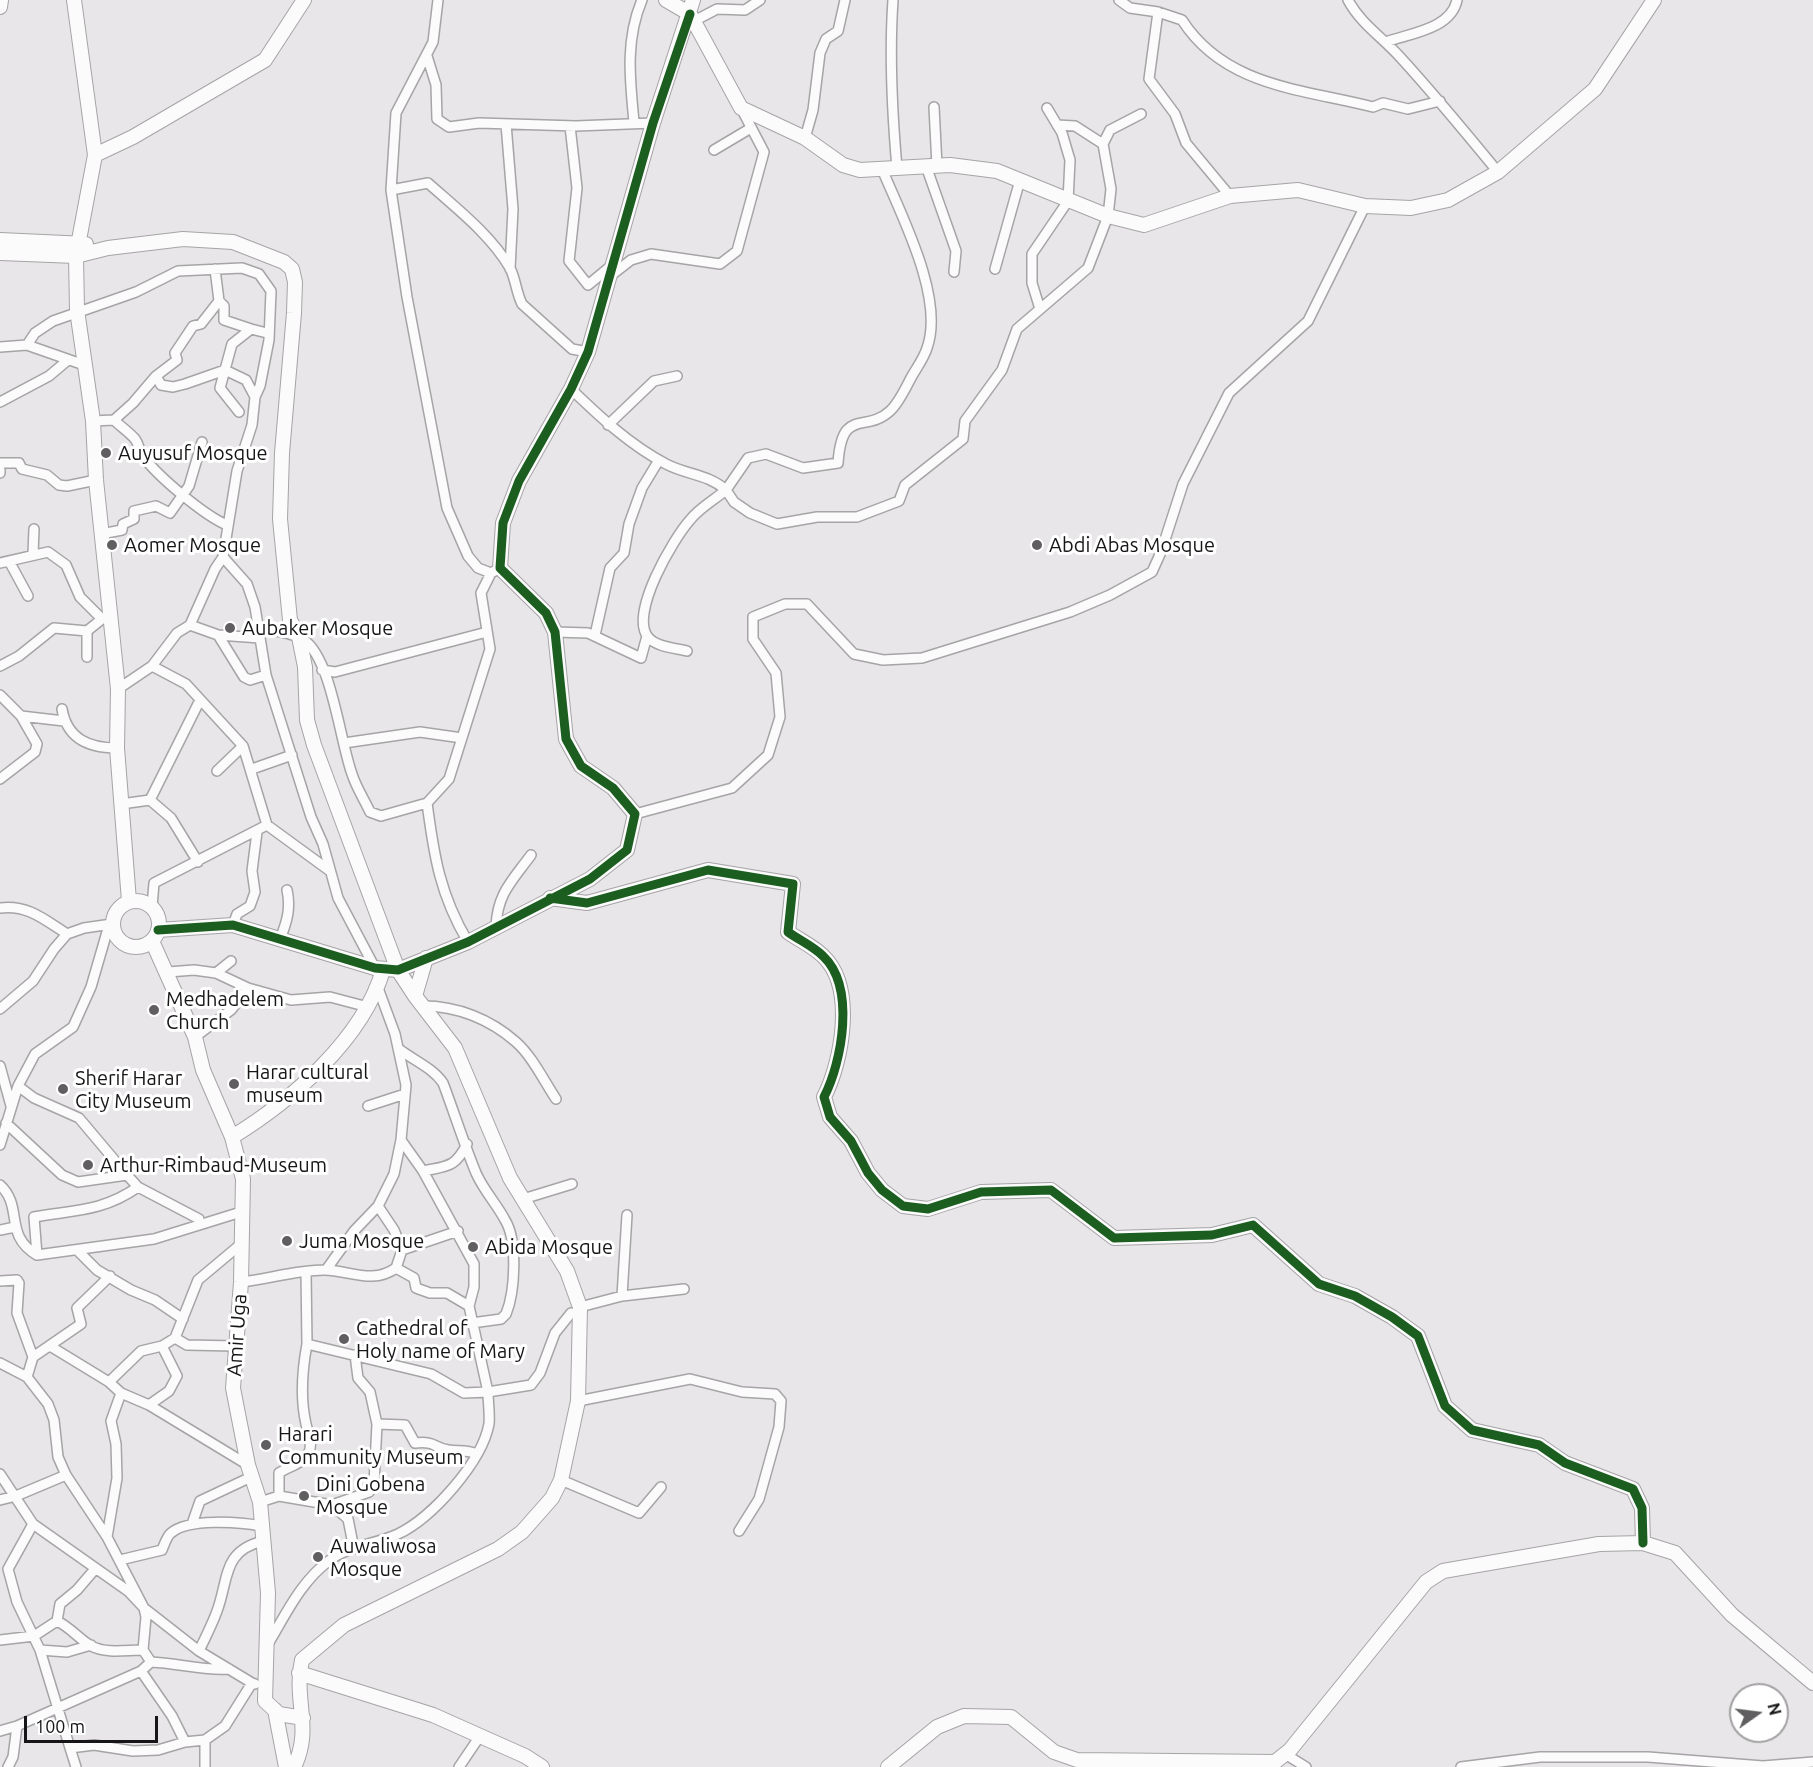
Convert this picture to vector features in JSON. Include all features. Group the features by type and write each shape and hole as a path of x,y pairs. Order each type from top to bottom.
{"street":[{"path":"0,7 1,0"},
{"path":"73,0 95,155 77,250 77,310 87,366 93,421 101,534 118,689 117,748 129,901"},
{"path":"95,155 133,137 265,60 304,0"},
{"path":"438,0 433,42 396,113 391,190 407,297 447,508 468,556 478,568 495,571 546,613 555,632 566,739 581,766 613,788 635,814"},
{"path":"634,122 629,58 636,14 642,0"},
{"path":"666,0 692,12 717,9 745,10 760,0"},
{"path":"805,138 813,110 820,53 826,39 838,31 845,0"},
{"path":"893,0 889,49 897,168"},
{"path":"1119,0 1130,8 1158,12 1182,20 1196,42 1232,68 1287,89 1373,107 1383,103 1408,109 1440,101"},
{"path":"1348,0 1355,14 1386,42 1440,101 1498,172"},
{"path":"1386,42 1446,21 1455,10 1457,0"},
{"path":"741,108 805,138 851,169 979,167 1020,180 1108,216 1144,225 1230,196 1298,190 1365,206 1411,208 1448,201 1498,172 1596,89 1654,0"},
{"path":"606,279 631,260 651,254 720,264 737,251 764,152 692,12"},
{"path":"190,625 218,636 259,633 299,637 307,642 322,670 351,773 370,812 381,816 427,803 449,779 490,649 481,593 495,571 503,523 519,481 571,389 588,352 606,279 612,266 653,123 692,12"},
{"path":"1158,12 1149,79 1175,114 1186,143 1230,196"},
{"path":"427,56 436,85 437,119 449,127 506,124 570,126 653,123"},
{"path":"934,107 931,166 956,251 954,272"},
{"path":"1040,309 1032,283 1032,254 1068,201 1070,160 1057,125 1047,108"},
{"path":"571,389 608,425 658,460 715,480 734,502 750,513 777,524 817,517 857,517 899,501 905,485 963,439 965,421 1002,370 1017,328 1088,268 1108,216 1111,189 1103,144 1110,130 1141,114"},
{"path":"506,124 513,209 510,270"},
{"path":"1057,125 1075,126 1103,144"},
{"path":"570,126 577,188 569,261 588,285 612,266"},
{"path":"714,150 751,128"},
{"path":"687,651 655,643 647,636 643,624 647,600 664,557 690,519 726,490 748,458 766,454 803,468 838,463 839,445 845,432 857,422 873,420 890,412 928,347 931,311 923,276 882,169"},
{"path":"994,269 1020,180"},
{"path":"391,190 428,183 492,244 510,270 522,304 572,349 588,352"},
{"path":"635,814 732,788 768,755 780,717 776,673 753,639 753,617 785,604 807,604 854,654 883,660 922,658 1070,612 1110,595 1152,572 1161,552 1183,484 1229,393 1308,321 1365,206"},
{"path":"6,247 77,250 183,239 233,242 284,262 292,269 295,282 294,313 282,453 280,519 290,620 299,637 305,667 307,720 314,745 398,970 455,1048 510,1178 567,1270 575,1310 578,1401 561,1480 552,1498 522,1532 498,1549 344,1624 302,1660 299,1673 304,1736 294,1767"},
{"path":"27,345 35,333 53,321 77,310 92,308 136,292 178,271 242,268 259,274 271,291 267,333 269,340 261,386 255,397 252,425 237,471 223,557 215,569 190,625 177,633 152,666 118,689"},
{"path":"215,269 219,301 224,306 224,320 267,333"},
{"path":"93,421 114,420 134,403 156,376 177,360 176,353 193,326 201,324 219,301"},
{"path":"239,412 220,388 232,344 251,329"},
{"path":"0,346 27,345 87,366"},
{"path":"0,402 49,376 68,360"},
{"path":"156,376 161,385 172,387 225,370 246,380 255,397"},
{"path":"608,425 654,381 677,376"},
{"path":"114,420 135,439 142,454 151,465 217,521 227,525"},
{"path":"101,534 122,530 123,524 134,519 134,512 156,506 170,513 189,486 202,442"},
{"path":"595,635 610,568 624,553 629,524 642,488 658,460"},
{"path":"0,463 19,463 22,469 47,475 59,485 67,486 96,480"},
{"path":"33,554 34,528"},
{"path":"0,666 19,656 54,628 87,631 102,619 80,597 66,565 48,552 4,562 28,596"},
{"path":"223,557 247,584 266,675 338,898 379,969 378,988 399,1048 406,1085 401,1140 394,1174 378,1206 354,1231 326,1270"},
{"path":"87,631 87,657"},
{"path":"322,670 335,672 487,632"},
{"path":"555,632 595,635 641,658 647,636"},
{"path":"218,636 244,677 250,680 266,675"},
{"path":"152,666 186,684 243,746 252,768 267,825 330,871"},
{"path":"0,695 21,716 37,744 35,752 0,779"},
{"path":"150,800 200,700"},
{"path":"62,709 64,721 73,735 87,745 97,748 117,748"},
{"path":"21,716 64,721"},
{"path":"344,743 420,732 462,738"},
{"path":"217,771 243,746"},
{"path":"252,768 292,755"},
{"path":"121,804 150,800 171,818 198,862"},
{"path":"427,803 434,858 450,912 468,942"},
{"path":"155,935 233,925 379,969 398,970 468,942 590,879 627,850 635,814"},
{"path":"152,907 154,883 267,825"},
{"path":"233,925 237,914 250,906 255,892 252,871 256,832"},
{"path":"496,927 496,908 506,888 531,855"},
{"path":"550,898 587,903 708,870 793,884 788,932 824,956 841,984 842,1026 835,1076 824,1097 830,1117 851,1141 868,1173 882,1190 903,1206 928,1209 981,1192 1051,1190 1114,1238 1212,1235 1253,1225 1319,1284 1355,1296 1392,1317 1418,1336 1445,1406 1472,1430 1539,1445 1565,1462 1633,1489 1642,1508 1643,1543"},
{"path":"280,939 287,921 289,902 287,890"},
{"path":"0,1145 18,1086 35,1054 73,1028 92,987 100,953 111,924 117,910 129,901 141,901 152,907 158,918 155,935 146,945 130,947 117,939 111,924"},
{"path":"0,908 18,906 28,909 68,934"},
{"path":"0,1009 33,981 54,949 68,934 84,928 111,924"},
{"name":"Amir Uga","path":"155,935 195,1037 213,1099 231,1137 243,1179 241,1282 235,1346 235,1405 249,1471 260,1502 268,1644 258,1685"},
{"path":"419,1001 426,958"},
{"path":"216,974 231,961"},
{"path":"168,972 194,970 216,974 248,988 291,1000 330,997 368,1007"},
{"path":"195,1037 231,1010 248,988"},
{"path":"231,1137 289,1099 328,1059 368,1007 378,988"},
{"path":"419,1001 448,1006 471,1014 516,1042 556,1099"},
{"path":"399,1048 417,1063 436,1073 443,1083 485,1192 506,1220 514,1256 506,1314 501,1319 472,1323"},
{"path":"0,1066 11,1106"},
{"path":"18,1086 34,1098 79,1118 138,1187 200,1219"},
{"path":"368,1106 405,1094"},
{"path":"6,1123 62,1175 78,1182 127,1175"},
{"path":"268,1644 310,1577 332,1558 399,1533 421,1518 457,1484 476,1454 489,1425 486,1374 469,1306 474,1287 474,1264 458,1231 423,1171 401,1140"},
{"path":"423,1171 454,1164 459,1160 466,1144"},
{"path":"523,1199 572,1184"},
{"path":"0,1185 6,1190 12,1204 15,1227 27,1250 37,1255 153,1239 241,1212"},
{"path":"37,1255 34,1217 66,1214 107,1204 138,1187"},
{"path":"241,1282 326,1270 360,1277 374,1277 396,1268 402,1250 394,1230 378,1206"},
{"path":"622,1296 627,1215"},
{"path":"0,1230 15,1227"},
{"path":"402,1250 458,1231"},
{"path":"109,1382 141,1351 162,1346 175,1338 198,1280 241,1244"},
{"path":"78,1251 97,1270 183,1319"},
{"path":"396,1268 414,1278 416,1288 430,1293 447,1293 469,1306"},
{"path":"279,1496 279,1473 296,1465 308,1454 311,1444 302,1404 303,1364 307,1344 306,1272"},
{"path":"33,1357 81,1324 77,1308 110,1276"},
{"path":"0,1281 17,1280 19,1283 18,1312 33,1357 27,1377"},
{"path":"307,1344 430,1374 456,1390 488,1392 531,1385 540,1373 555,1333 575,1310 622,1296 684,1289"},
{"path":"175,1338 187,1345 235,1346"},
{"path":"50,1346 109,1382 121,1393 149,1405 249,1471 201,1501 192,1524"},
{"path":"149,1405 169,1391 177,1376 162,1346"},
{"path":"260,1502 279,1496 332,1504 369,1492 374,1484 377,1424 370,1392 357,1378 355,1355"},
{"path":"0,1363 27,1377 48,1404 54,1420 58,1457 66,1475 107,1537 144,1608 146,1617 143,1650 151,1662"},
{"path":"578,1401 690,1379 742,1392 775,1394 781,1401 779,1427 759,1499 739,1531"},
{"path":"107,1537 117,1478 116,1444 111,1421 121,1393"},
{"path":"377,1424 405,1425 415,1443 428,1442 448,1450 468,1450 476,1454"},
{"path":"0,1474 33,1524 128,1591 144,1608 199,1651 258,1685 265,1701 279,1714 303,1718"},
{"path":"0,1500 16,1496 66,1475"},
{"path":"561,1480 639,1513 661,1487"},
{"path":"332,1504 348,1518 354,1549"},
{"path":"120,1560 162,1550 171,1533 192,1524 242,1522 261,1526"},
{"path":"33,1524 8,1569 17,1602 40,1650 76,1767"},
{"path":"199,1651 218,1610 225,1579 233,1559 247,1545 263,1541"},
{"path":"888,1767 937,1727 964,1716 1011,1717 1054,1752 1077,1760 1275,1762 1285,1754 1426,1582 1443,1571 1599,1544 1643,1543 1675,1553 1732,1615 1813,1683"},
{"path":"0,1640 34,1636 57,1621 60,1604 77,1590 95,1569"},
{"path":"57,1621 68,1626 91,1645 112,1651 143,1650"},
{"path":"40,1650 68,1652 91,1645"},
{"path":"0,1731 17,1726 141,1671 151,1662 178,1663 206,1671 229,1668"},
{"path":"141,1671 172,1716 185,1742"},
{"path":"299,1673 433,1715 525,1756 542,1767"},
{"path":"70,1748 94,1745 133,1751 158,1750 185,1742 205,1740 225,1726 258,1685"},
{"path":"275,1710 286,1767"},
{"path":"8,1767 13,1757 17,1726"},
{"path":"459,1767 480,1736"},
{"path":"205,1740 205,1767"},
{"path":"1285,1754 1306,1767"},
{"path":"1461,1767 1540,1756 1648,1757 1763,1766 1813,1762"}],"cycle path":[{"path":"158,930 233,925 375,968 398,970 468,942 590,879 627,850 635,814 613,788 581,766 566,739 555,632 546,613 500,568 503,523 519,481 571,389 588,352 653,123 690,14"},
{"path":"550,898 587,903 708,870 793,884 788,932 823,956 840,986 843,1005 843,1025 836,1065 824,1097 830,1117 851,1141 868,1173 882,1190 903,1206 928,1209 981,1192 1051,1190 1114,1238 1212,1235 1253,1225 1319,1284 1355,1296 1392,1317 1418,1336 1445,1406 1472,1430 1539,1445 1565,1463 1633,1489 1642,1508 1643,1543"}],"place":[{"name":"Auyusuf Mosque","path":"106,453"},
{"name":"Aomer Mosque","path":"112,545"},
{"name":"Abdi Abas Mosque","path":"1037,545"},
{"name":"Aubaker Mosque","path":"230,628"},
{"name":"Medhadelem Church","path":"154,1010"},
{"name":"Harar cultural museum","path":"234,1084"},
{"name":"Sherif Harar City Museum","path":"63,1089"},
{"name":"Arthur-Rimbaud-Museum","path":"88,1165"},
{"name":"Juma Mosque","path":"287,1241"},
{"name":"Abida Mosque","path":"473,1247"},
{"name":"Cathedral of Holy name of Mary","path":"344,1339"},
{"name":"Harari Community Museum","path":"266,1445"},
{"name":"Dini Gobena Mosque","path":"304,1496"},
{"name":"Auwaliwosa Mosque","path":"318,1557"}]}
